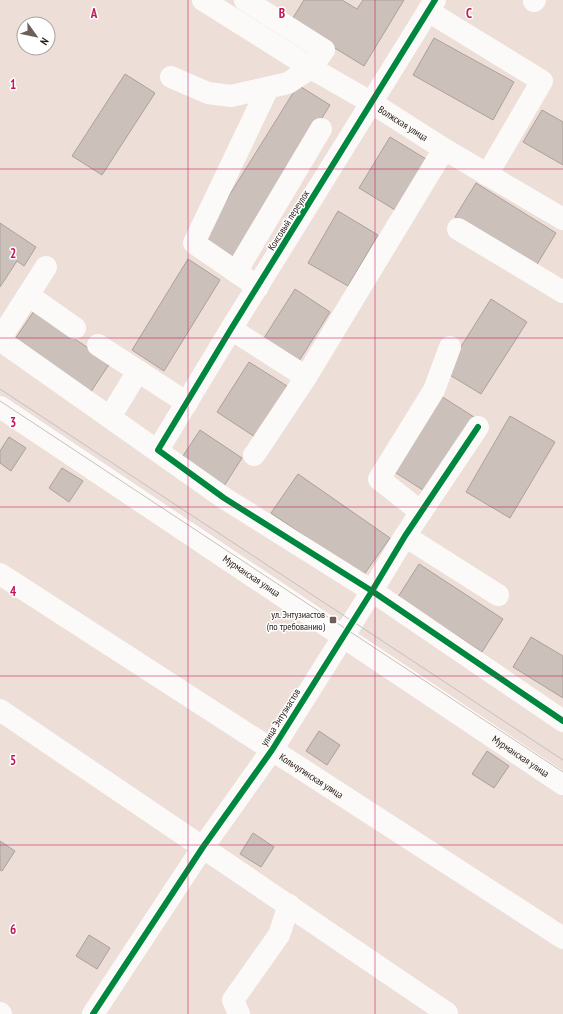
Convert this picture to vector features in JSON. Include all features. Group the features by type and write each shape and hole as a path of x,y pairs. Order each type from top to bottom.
{"street":[{"name":"Волжская улица","path":"203,0 312,68 372,103 444,149 563,219"},
{"path":"171,77 208,93 231,96 288,83 312,68 324,50 245,0"},
{"path":"432,6 542,81 487,174"},
{"name":"Коксовый переулок","path":"158,450 432,6"},
{"path":"258,287 194,243 268,88"},
{"path":"236,272 321,129"},
{"path":"254,454 306,377 444,149"},
{"path":"458,229 561,286"},
{"path":"46,267 0,339 224,498 372,591 563,721"},
{"path":"28,294 75,328"},
{"path":"231,330 306,377"},
{"path":"98,345 187,403"},
{"path":"421,512 379,479 434,390 450,347"},
{"path":"110,417 138,371"},
{"name":"Мурманская улица","path":"0,407 563,784"},
{"name":"улица Энтузиастов","path":"93,1014 203,847 272,750 405,536 478,427"},
{"path":"405,536 498,595"},
{"name":"Кольчугинская улица","path":"0,574 563,938"},
{"path":"0,710 447,1013 446,1014"},
{"path":"239,1014 233,1000 279,935 289,906"}],"building":[{"path":"304,0 342,0 357,9 363,0 404,0 364,66 291,21"},
{"path":"434,38 514,82 493,120 413,75"},
{"path":"125,74 155,93 102,175 72,156"},
{"path":"298,85 330,105 235,259 202,239"},
{"path":"542,110 563,122 563,165 523,142"},
{"path":"390,137 426,159 395,210 359,188"},
{"path":"476,183 556,233 536,266 455,217"},
{"path":"338,211 378,235 348,286 308,263"},
{"path":"0,223 36,247 24,266 17,261 0,287"},
{"path":"188,259 220,280 164,371 132,350"},
{"path":"295,289 330,312 299,361 264,338"},
{"path":"491,299 527,322 481,394 445,372"},
{"path":"34,311 110,363 90,393 13,342"},
{"path":"249,362 287,386 255,437 217,412"},
{"path":"441,396 474,417 426,492 393,471"},
{"path":"510,416 555,442 510,518 466,492"},
{"path":"200,430 242,458 224,486 181,459"},
{"path":"9,437 26,448 11,471 0,463 0,451"},
{"path":"62,468 83,481 69,502 49,488"},
{"path":"298,474 390,538 363,576 271,513"},
{"path":"419,564 503,619 482,652 398,597"},
{"path":"531,637 563,656 563,698 513,667"},
{"path":"319,731 340,745 327,765 306,751"},
{"path":"487,751 509,766 494,788 472,774"},
{"path":"253,833 274,847 261,867 240,854"},
{"path":"0,841 15,851 2,871 0,870"},
{"path":"89,935 110,948 97,969 76,956"}],"tram line":[{"path":"0,389 563,760"},
{"path":"0,401 563,772"}],"cycle path":[{"path":"435,0 231,329 158,450 224,498 372,591 563,721"},
{"path":"93,1014 203,847 272,750 405,536 478,427"}],"place":[{"name":"ул. Энтузиастов (по требованию)","path":"333,620"}]}
